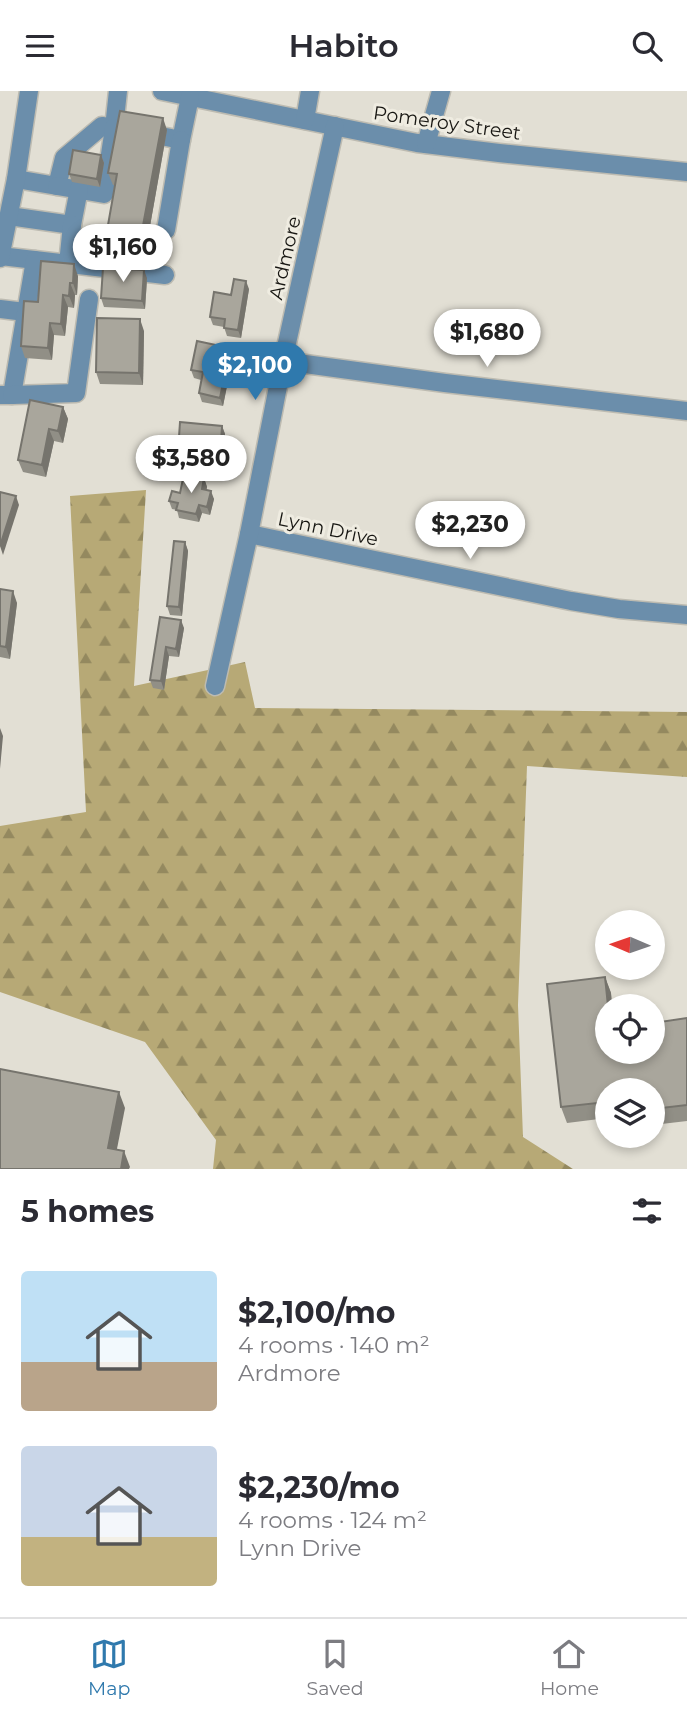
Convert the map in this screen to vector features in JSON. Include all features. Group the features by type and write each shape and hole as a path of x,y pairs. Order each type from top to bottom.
{"street":[{"path":"29,91 11,170 9,216 1,251 35,260 165,275"},
{"path":"11,170 57,186 104,194 118,129 118,91"},
{"name":"Pomeroy Street","path":"162,91 426,144 687,171"},
{"path":"305,120 310,91"},
{"path":"426,144 441,91"},
{"path":"166,230 170,160 174,139 190,97"},
{"path":"57,186 64,158 102,126 118,129"},
{"name":"Ardmore","path":"215,686 335,126"},
{"path":"68,264 79,189"},
{"path":"9,216 72,225"},
{"path":"35,260 6,395 76,393 89,299"},
{"path":"0,309 25,312"},
{"path":"283,361 687,411"},
{"name":"Lynn Drive","path":"249,534 570,601 619,609 687,615"}],"green space":[{"path":"146,490 134,686 245,662 255,708 687,712 687,777 527,766 518,1005 523,1137 573,1169 213,1169 216,1140 145,1042 0,992 0,826 86,812 70,496"}],"building":[{"path":"120,111 163,118 142,231 108,225 117,174 108,173"},
{"path":"73,150 101,155 97,179 69,174"},
{"path":"41,261 74,264 73,283 70,283 69,296 63,295 61,324 50,323 48,348 21,346 24,301 38,302"},
{"path":"103,268 144,270 142,301 101,298"},
{"path":"234,279 246,281 238,330 224,328 225,319 210,317 214,292 231,295"},
{"path":"97,318 140,319 139,373 96,372"},
{"path":"197,341 230,348 220,398 199,393 203,372 191,370"},
{"path":"30,400 63,407 58,431 49,429 42,465 18,460"},
{"path":"180,422 222,426 221,443 210,442 208,462 184,459 186,437 179,437"},
{"path":"184,474 204,478 202,489 211,491 207,507 199,505 196,514 176,510 178,503 169,501 172,491 180,493"},
{"path":"0,492 16,496 0,546"},
{"path":"174,541 185,542 179,607 167,606"},
{"path":"0,589 13,591 6,647 0,646"},
{"path":"160,617 181,620 176,649 166,647 161,681 150,680"},
{"path":"595,978 605,980 607,994 595,994 595,1064 665,1064 665,1021 687,1018 687,1105 665,1108 665,1078 595,1078 595,1103 561,1107 547,984"},
{"path":"0,1069 119,1092 108,1148 124,1151 121,1169 0,1169"}]}
